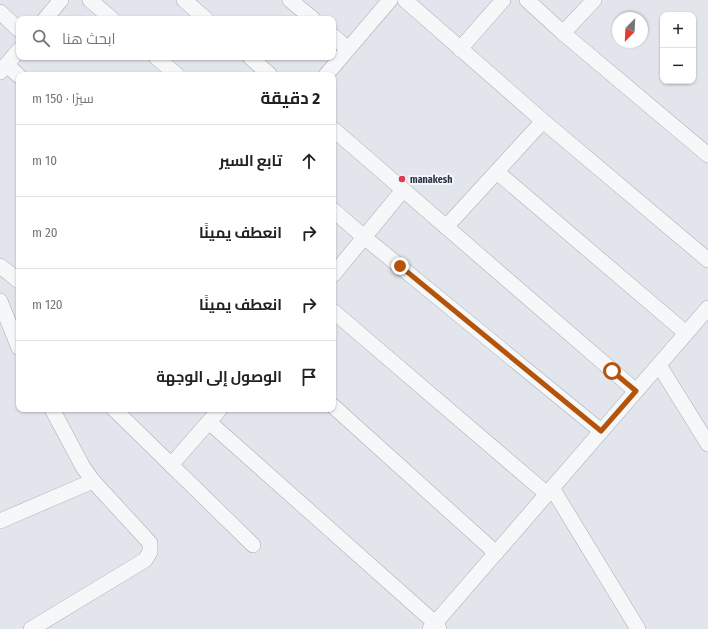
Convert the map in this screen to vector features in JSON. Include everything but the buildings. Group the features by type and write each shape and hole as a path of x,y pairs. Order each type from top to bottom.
{"street":[{"path":"48,16 61,0"},
{"path":"90,0 109,16"},
{"path":"184,0 203,16"},
{"path":"290,0 309,16"},
{"path":"329,72 390,0"},
{"path":"405,0 543,122 708,260"},
{"path":"460,49 503,0"},
{"path":"527,0 563,33 708,154"},
{"path":"563,33 594,0"},
{"path":"0,12 16,27"},
{"path":"336,39 348,49"},
{"path":"16,53 3,68 16,74"},
{"path":"160,60 174,72"},
{"path":"253,60 267,72"},
{"path":"446,227 543,122"},
{"path":"336,132 636,391"},
{"path":"497,172 686,333"},
{"path":"336,271 403,190"},
{"path":"336,213 601,431"},
{"path":"0,266 16,279"},
{"path":"0,301 16,341"},
{"path":"209,422 435,627 549,491 708,308"},
{"path":"336,314 549,491 638,629"},
{"path":"658,365 708,444"},
{"path":"336,409 496,553"},
{"path":"31,629 145,560 150,552 150,543 92,481 54,412"},
{"path":"117,412 254,545"},
{"path":"171,464 217,412"},
{"path":"0,521 92,481"}],"place":[{"name":"manakesh","path":"402,179"}],"route":[{"path":"400,266 601,431 636,391 612,371"}]}
